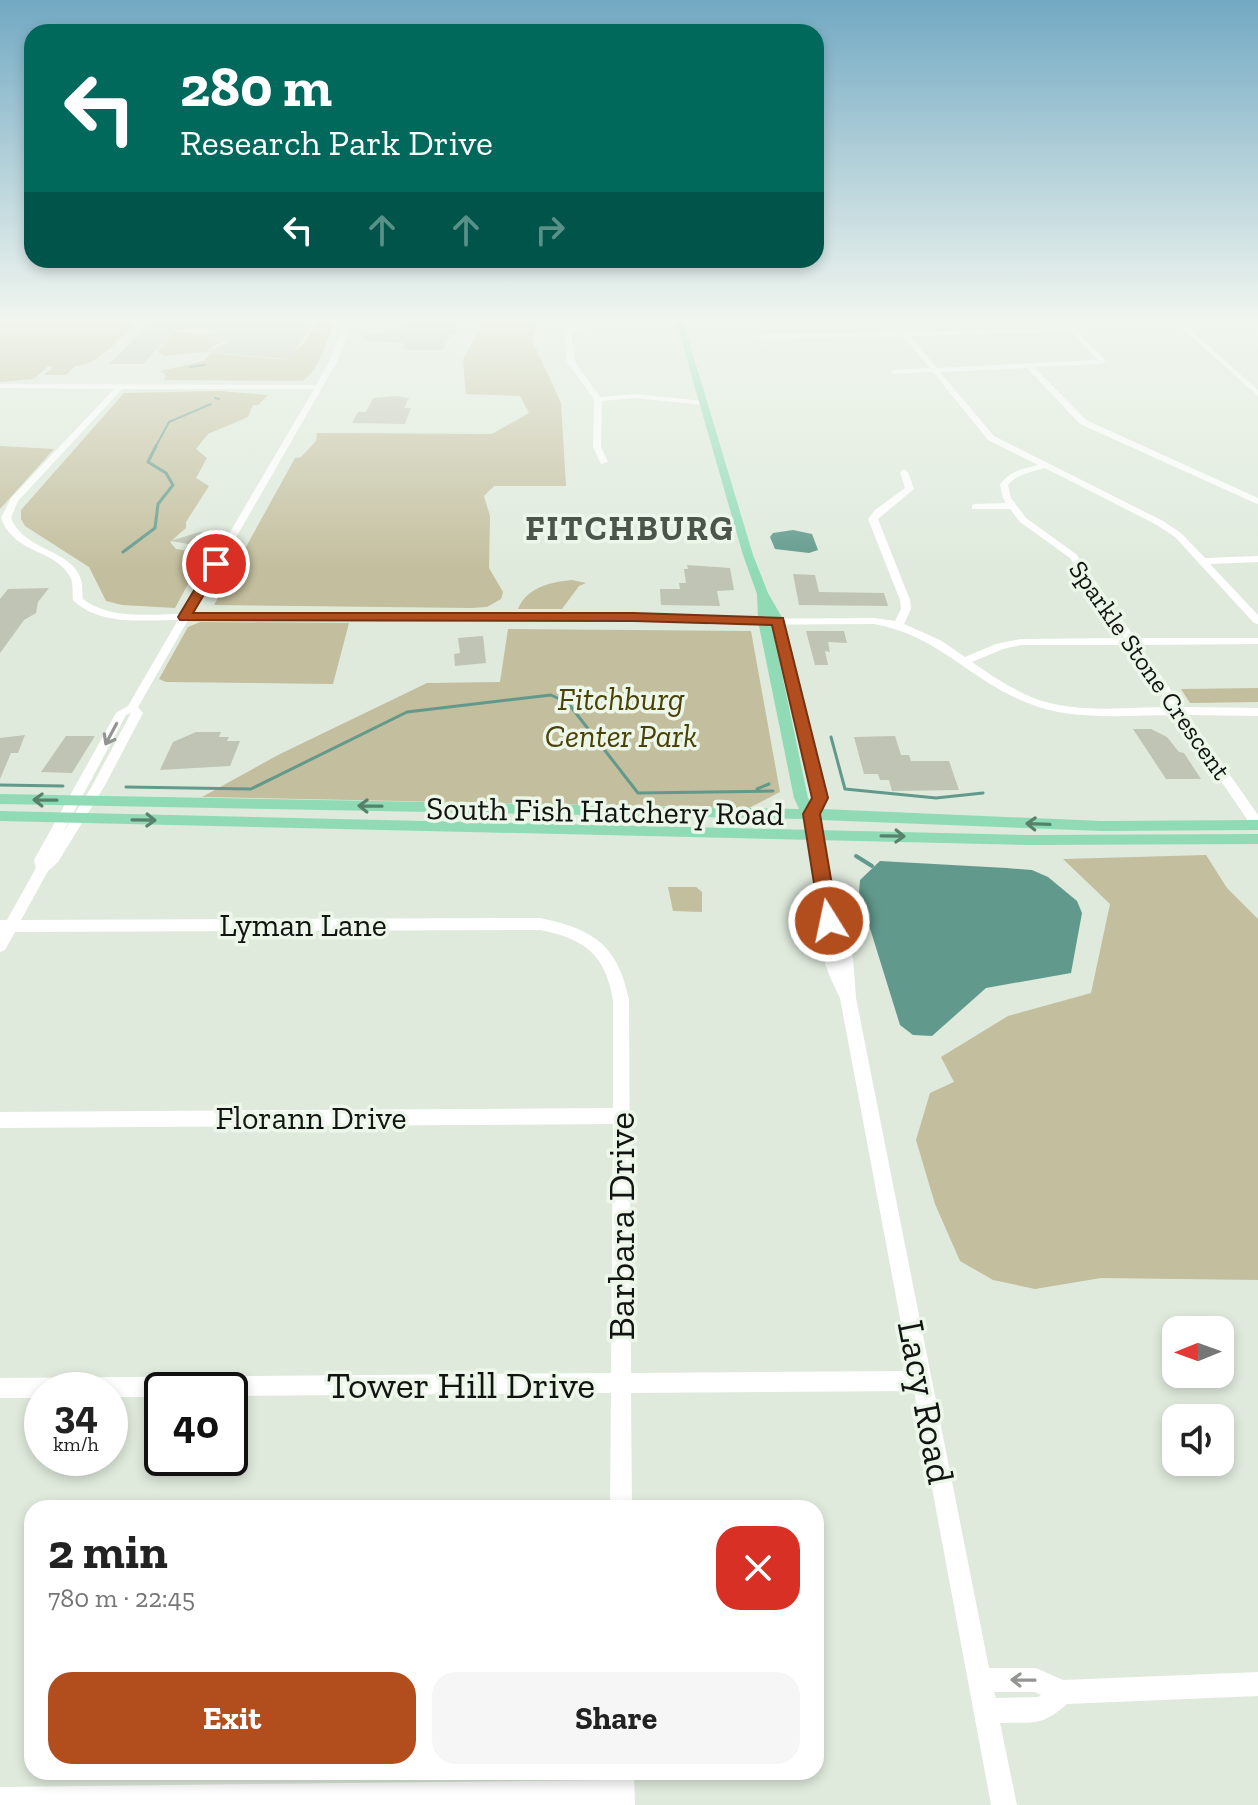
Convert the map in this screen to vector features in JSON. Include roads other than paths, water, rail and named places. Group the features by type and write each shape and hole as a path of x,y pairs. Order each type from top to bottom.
{"main road":[{"name":"Lacy Road","path":"704,403 771,621 801,798 812,814 815,834"},
{"name":"South Fish Hatchery Road","path":"0,799 812,814 1102,826 1258,825"},
{"name":"South Fish Hatchery Road","path":"0,816 1030,840 1258,839"}],"street":[{"path":"105,402 14,500 7,511 7,525 18,536 71,571 75,576 78,600 86,608 106,614 899,624 926,635 1019,695 1050,706 1088,712 1258,712"},
{"path":"0,946 6,926 43,868 53,859 122,713 132,708 310,402"},
{"path":"598,402 597,447 604,462"},
{"path":"696,402 704,403"},
{"path":"961,402 991,438 1178,535 1258,621"},
{"path":"1064,402 1083,422 1258,501"},
{"path":"975,507 1012,506 1004,491 1008,479 1044,466"},
{"path":"899,624 906,609 905,600 873,519 910,489 904,472"},
{"name":"Sparkle Stone Crescent","path":"1012,506 1028,524 1073,556 1258,825"},
{"path":"1203,561 1258,559"},
{"path":"965,661 1000,646 1021,642 1257,642"},
{"name":"Lacy Road","path":"815,834 829,921 826,931 848,998 1004,1805"},
{"name":"Lyman Lane","path":"6,926 540,924 576,933 599,949"},
{"name":"Barbara Drive","path":"599,949 611,963 619,985 621,1500"},
{"name":"Florann Drive","path":"0,1120 621,1116"},
{"name":"Tower Hill Drive","path":"0,1388 922,1381"},
{"path":"980,1680 1036,1680 1062,1692 1258,1684"},
{"path":"986,1711 1043,1709 1062,1692"},
{"path":"0,1800 621,1790"}],"water":[{"path":"793,530 812,534 818,550 809,553 775,549 770,537 773,533"},
{"path":"880,861 1032,870 1048,877 1077,901 1082,913 1071,973 986,988 932,1036 913,1035 900,1025 859,893 860,880"}],"waterway":[{"path":"155,448 169,422 211,404"},
{"path":"123,552 155,528 158,504 173,485 166,473 148,462 155,448"},
{"path":"126,787 251,789 407,712 551,695 568,703 638,793 773,791"},
{"path":"831,737 845,789 936,798 983,793"},
{"path":"757,789 769,784"},
{"path":"0,785 63,786"},
{"path":"856,856 872,866"}],"district":[{"name":"FITCHBURG","path":"630,528"}],"park label":[{"name":"Fitchburg Center Park","path":"621,718"}]}
